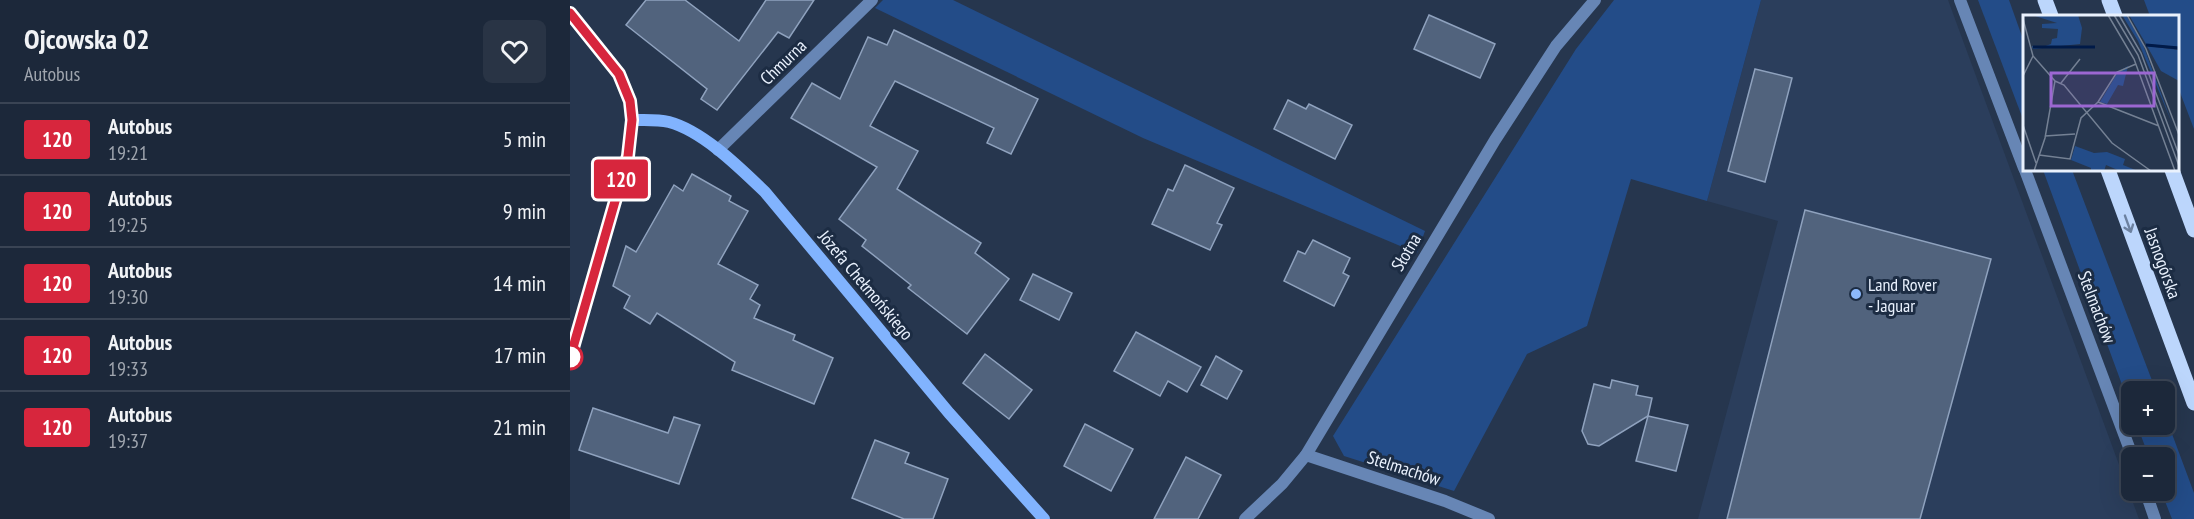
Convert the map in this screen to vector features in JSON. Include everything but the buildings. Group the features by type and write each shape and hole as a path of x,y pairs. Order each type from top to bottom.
{"main road":[{"path":"2045,0 2051,15"},
{"path":"2109,0 2115,15"},
{"name":"Jasnogórska","path":"2108,171 2194,403"},
{"path":"2172,171 2194,230"}],"street":[{"name":"Chmurna","path":"718,150 872,0"},
{"name":"Słotna","path":"1245,519 1282,484 1306,454 1495,140 1556,46 1595,0"},
{"name":"Stelmachów","path":"1960,0 2023,164"},
{"path":"570,13 619,74 630,101 632,120 628,156 570,358"},
{"name":"Józefa Chełmońskiego","path":"632,120 668,122 681,126 718,150 765,192 949,413 1044,519"},
{"name":"Stelmachów","path":"2026,171 2129,447"},
{"name":"Stelmachów","path":"1306,454 1446,501 1489,519"},
{"path":"2149,501 2156,519"}],"shaded area":[{"path":"883,0 953,0 1425,231 1417,253 1143,138 875,8"},
{"path":"1614,0 1761,0 1707,201 1631,179 1587,326 1527,354 1454,491 1344,456 1333,436 1576,49"},
{"path":"1761,0 1948,0 2121,470 2121,501 2132,501 2139,519 1698,519 1778,221 1707,201"},
{"path":"1978,0 2009,0 2023,39 2023,119"},
{"path":"2144,0 2194,0 2194,129 2179,90 2179,15 2150,15"},
{"path":"2043,171 2072,171 2152,381 2121,382"},
{"path":"2141,435 2172,435 2194,493 2194,519 2172,519 2165,501 2175,501 2175,447 2145,447"}],"bus line":[{"name":"120","path":"570,13 619,74 630,101 632,120 628,156 570,358"}],"place":[{"name":"Land Rover - Jaguar","path":"1856,294"}]}
